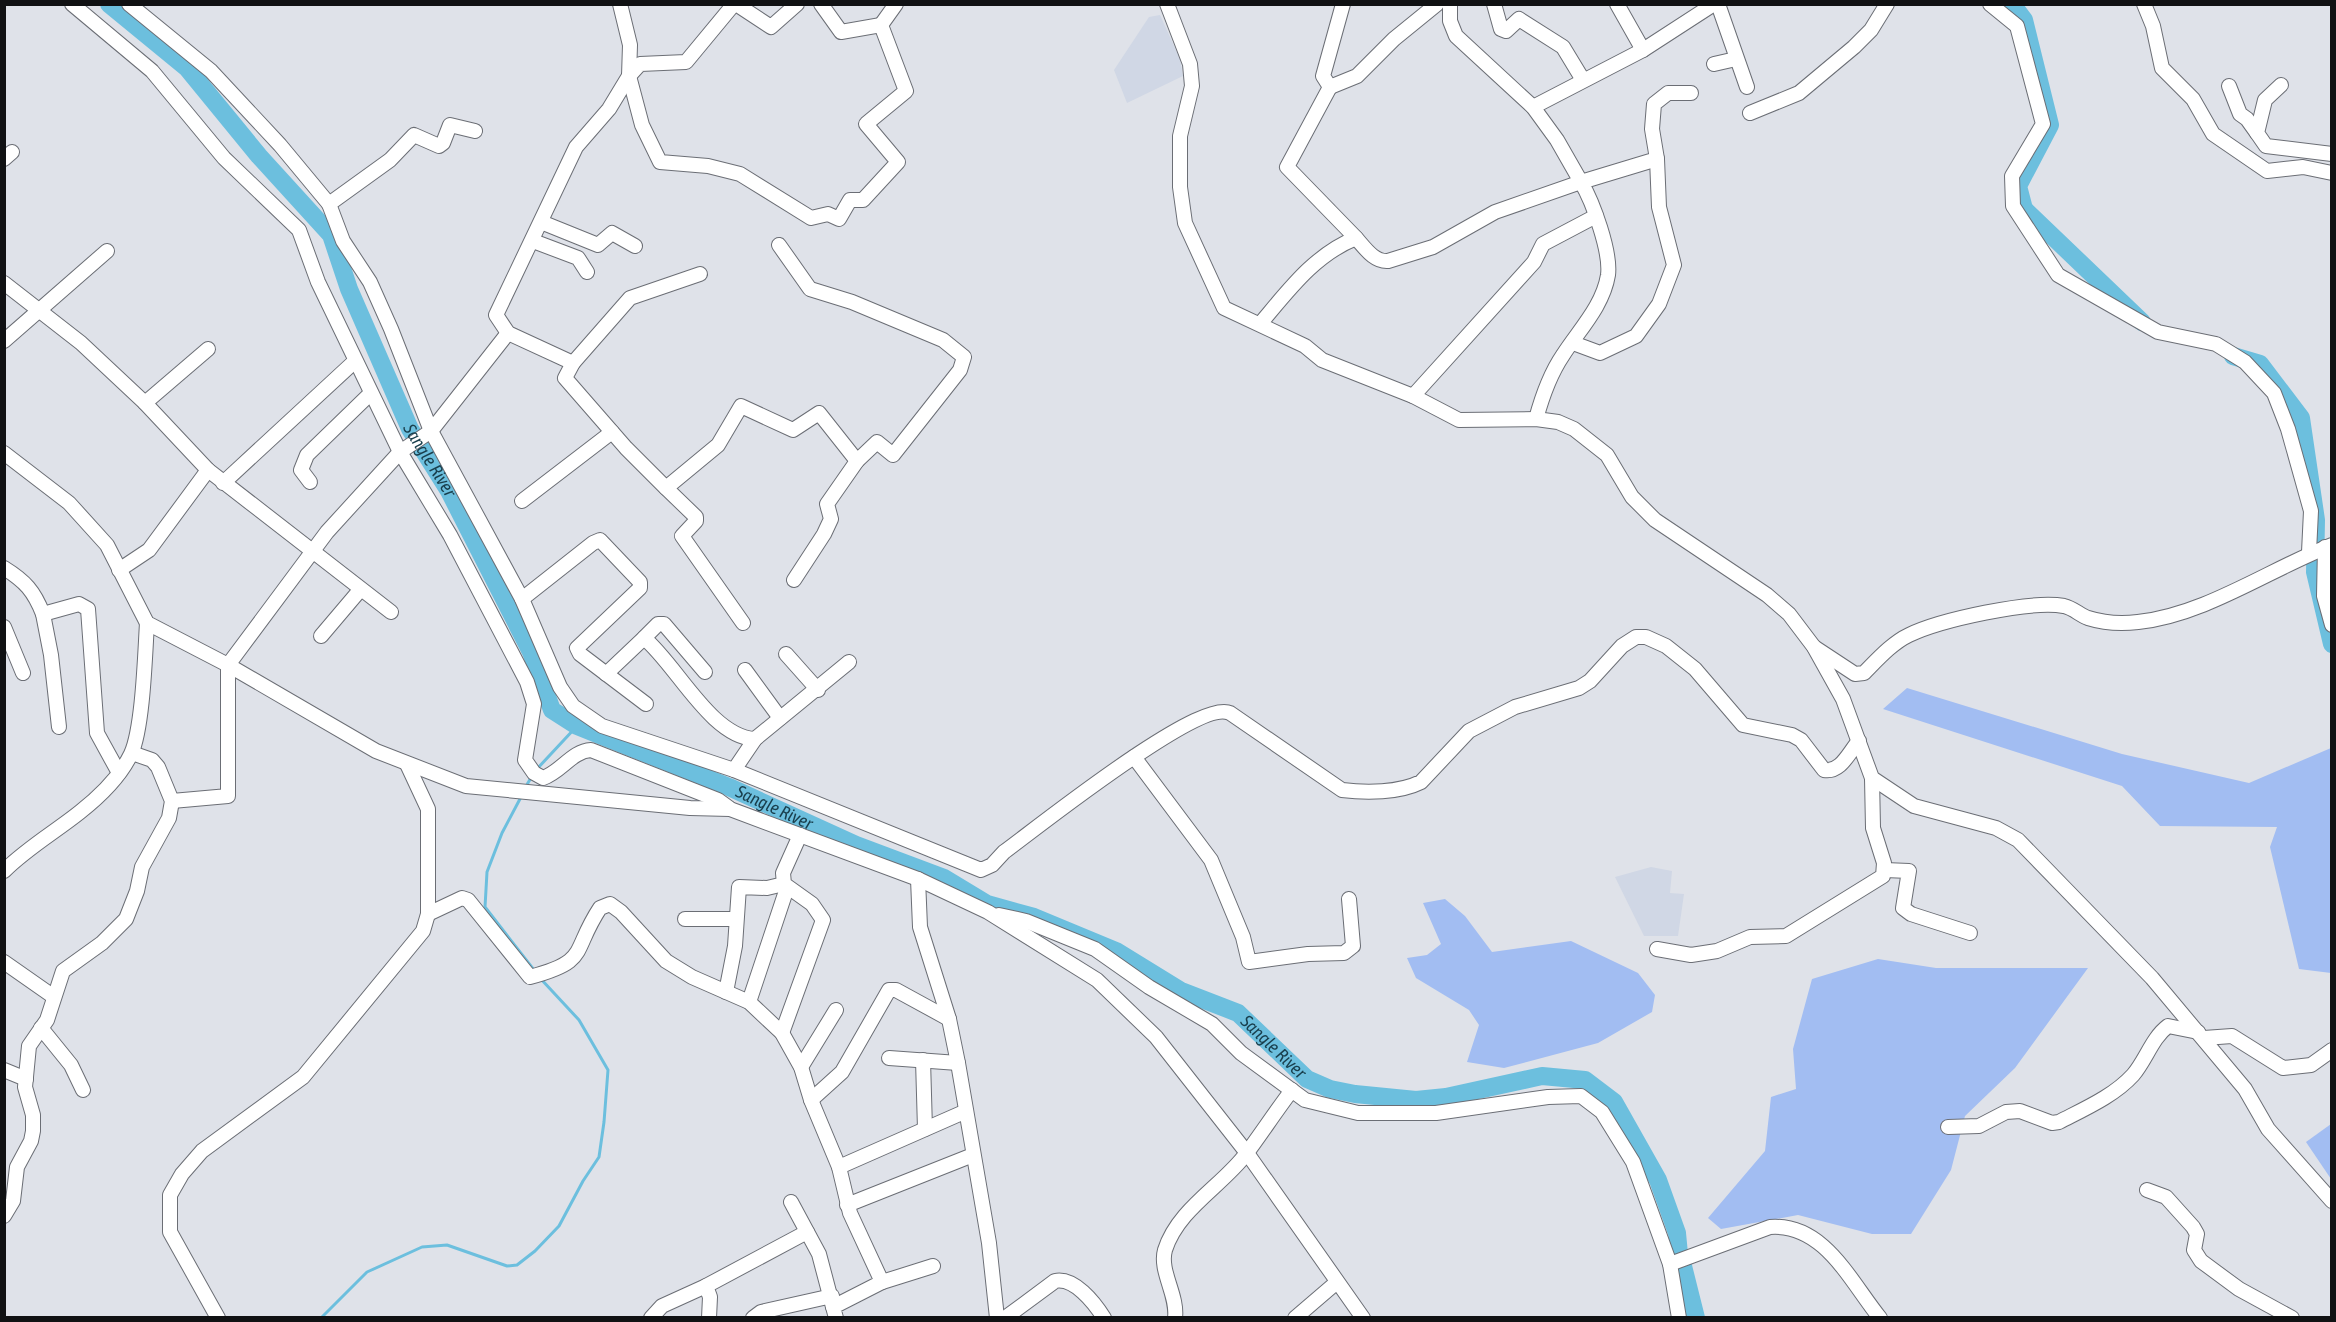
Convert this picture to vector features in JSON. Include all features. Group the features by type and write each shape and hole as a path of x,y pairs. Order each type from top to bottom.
{"street":[{"path":"72,4 152,71 224,158 299,230 318,282 371,393 450,535 527,682 534,704 525,760 534,773 543,778 551,776 582,751 591,750 718,800 730,809 918,879 988,912 1097,980 1156,1037 1247,1153 1363,1317"},
{"path":"129,4 211,70 280,145 329,204 343,241 375,291 428,433 522,599 560,687 573,706 602,726 734,770 981,870 992,865 1004,852 1158,740 1216,711 1223,711 1342,790 1363,793 1411,787 1421,782 1468,731 1515,706 1579,688 1590,681 1623,646 1636,637 1646,637 1666,646 1695,669 1743,724 1792,735 1802,740 1824,771 1840,765 1859,741"},
{"path":"620,4 630,45 629,76 642,125 660,162 708,165 740,174 812,218 828,214 839,219 850,200 863,200 898,162 866,124 906,90 881,25"},
{"path":"573,363 508,333 496,313 533,241 576,147 609,109 629,76 640,64 686,62 735,4 771,27 798,4"},
{"path":"821,4 841,32 881,25 896,4"},
{"path":"1167,4 1190,64 1192,86 1180,136 1180,187 1185,223 1224,308 1305,346 1322,360 1413,396 1460,420 1536,419 1558,422 1575,429 1607,455 1632,497 1655,520 1767,595 1789,614 1814,647 1843,699 1872,778 1873,828 1885,870 1883,876 1786,936 1750,937 1717,951 1691,955 1657,949"},
{"path":"1330,87 1323,76 1342,4"},
{"path":"1437,4 1394,39 1358,76 1330,87 1287,167 1374,257 1381,261 1388,261 1433,247 1495,212 1656,159"},
{"path":"1450,4 1450,21 1456,36 1533,107 1557,140 1593,203 1608,273 1604,291 1573,343 1563,355 1544,392 1536,419"},
{"path":"1494,4 1501,29 1506,31 1519,19 1563,47 1583,80"},
{"path":"1617,4 1643,50"},
{"path":"1533,107 1643,50 1716,4 1747,87"},
{"path":"1750,113 1799,93 1871,30 1887,4"},
{"path":"1990,4 2017,26 2043,124 2012,176 2013,206 2058,275 2158,332 2216,344 2245,362 2274,393 2288,429 2311,511 2320,549 2324,596 2331,625"},
{"path":"2144,4 2153,26 2162,68 2193,99 2213,134 2267,171 2303,167 2331,173"},
{"path":"1714,64 1736,59"},
{"path":"2256,133 2265,100 2281,85"},
{"path":"2229,86 2240,114 2247,119 2266,146 2331,154"},
{"path":"1573,343 1600,353 1636,336 1659,304 1674,265 1659,207 1652,129 1654,104 1668,93 1691,93"},
{"path":"329,204 390,160 414,135 439,146 443,143 450,125 475,131"},
{"path":"1413,396 1534,262 1543,244 1596,216"},
{"path":"541,222 598,245 612,233 635,246"},
{"path":"1260,324 1305,271 1337,246 1356,238"},
{"path":"533,241 578,258 587,272"},
{"path":"778,245 810,289 852,302 943,340 964,357 960,370 894,455 877,442 857,461 827,504 831,519 828,527 794,580"},
{"path":"4,341 42,310 106,251"},
{"path":"700,274 630,298 573,363 565,378 612,432 696,517 696,521 682,536 743,623"},
{"path":"4,283 42,310 145,403 208,470 312,553 391,612"},
{"path":"172,801 228,796 228,665 338,519 402,450 428,433 508,333"},
{"path":"145,403 208,349"},
{"path":"224,483 355,361"},
{"path":"310,482 301,470 307,455 371,393"},
{"path":"666,488 718,445 741,406 793,430 819,413 857,461"},
{"path":"522,501 612,432"},
{"path":"4,453 69,503 107,545 147,623 143,679 132,753 119,773 81,811 20,856 4,871"},
{"path":"119,570 149,550 208,470"},
{"path":"522,599 593,543 600,540 640,582 640,588 577,648 580,654 646,704"},
{"path":"1814,647 1855,674 1864,673 1908,635 1941,623 2004,610 2027,606 2066,606 2100,621 2139,622 2211,599 2272,573 2320,549"},
{"path":"4,568 28,584 35,593 43,614 51,655 59,727"},
{"path":"321,636 360,590"},
{"path":"43,614 79,603 88,609 97,733 119,773"},
{"path":"147,623 228,665 376,751 466,786 690,808 730,809"},
{"path":"606,674 658,624 664,624 705,672"},
{"path":"4,627 23,674"},
{"path":"644,638 700,704 735,735 755,739"},
{"path":"786,654 818,690"},
{"path":"734,770 755,739 818,690 849,662"},
{"path":"745,670 780,718"},
{"path":"4,1216 13,1201 17,1167 31,1142 33,1131 33,1115 25,1087 28,1046 41,1028 63,971 102,943 126,919 137,891 142,867 169,818 172,801 158,767 152,760 132,753"},
{"path":"1134,757 1211,860 1243,937 1249,962 1308,954 1344,953 1353,946 1349,899"},
{"path":"218,1317 170,1232 170,1195 182,1174 202,1151 303,1077 423,931 428,914 428,809 407,764"},
{"path":"1872,778 1914,806 1995,828 2018,840 2152,978 2245,1089 2268,1129 2331,1201"},
{"path":"748,1002 785,886 783,873 800,835"},
{"path":"1885,870 1909,871 1903,908 1911,914 1970,933"},
{"path":"918,879 920,927 949,1019 958,1063 964,1112 988,1243 997,1317"},
{"path":"726,992 735,946 740,887 785,886 812,904 821,913 823,920 782,1033"},
{"path":"428,914 462,898 468,900 530,977 558,970 572,960 600,908 610,904 621,912 666,961 748,1002 782,1033 801,1067 811,1100 839,1167 847,1205 882,1282"},
{"path":"988,912 1026,921 1095,949 1149,987 1212,1024 1240,1053 1305,1100 1358,1113 1436,1113 1548,1097 1581,1096 1602,1112 1633,1162 1670,1264 1679,1317"},
{"path":"685,919 736,919"},
{"path":"4,962 54,997"},
{"path":"811,1100 842,1072 890,990 896,990 949,1019"},
{"path":"801,1067 811,1056 836,1010"},
{"path":"1948,1127 1979,1126 2006,1112 2020,1111 2052,1123 2059,1122 2123,1085 2135,1073 2160,1032 2168,1026 2201,1035 2232,1036 2283,1068 2311,1065 2331,1050"},
{"path":"41,1028 71,1065 83,1090"},
{"path":"889,1058 958,1063"},
{"path":"922,1060 925,1129"},
{"path":"4,1070 26,1079"},
{"path":"1175,1317 1175,1300 1164,1259 1166,1249 1186,1217 1247,1153 1292,1090"},
{"path":"839,1167 964,1112"},
{"path":"847,1205 973,1155"},
{"path":"2147,1190 2166,1197 2193,1227 2197,1234 2194,1250 2201,1261 2239,1289 2292,1317"},
{"path":"791,1202 819,1254 834,1307"},
{"path":"1670,1264 1770,1227 1792,1228 1818,1239 1880,1317"},
{"path":"651,1317 662,1306 706,1286 807,1232"},
{"path":"753,1317 761,1312 834,1307 882,1282 933,1266"},
{"path":"1005,1317 1055,1281 1064,1279 1072,1283 1104,1317"},
{"path":"1295,1317 1337,1282"},
{"path":"706,1286 710,1297 709,1317"}],"shaded area":[{"path":"1160,15 1180,59 1183,76 1127,103 1114,70 1149,17"},
{"path":"1907,688 2122,754 2249,783 2331,748 2331,973 2299,969 2270,847 2277,827 2160,826 2122,786 1883,709"},
{"path":"1651,867 1672,871 1670,893 1684,894 1678,936 1644,936 1615,877"},
{"path":"1445,899 1465,916 1492,952 1571,941 1638,973 1655,995 1652,1012 1598,1043 1504,1068 1467,1062 1479,1025 1469,1010 1416,978 1407,958 1427,955 1441,944 1423,903"},
{"path":"1878,959 1936,968 2088,968 2015,1068 1965,1116 1951,1170 1911,1234 1872,1234 1798,1215 1721,1229 1708,1218 1765,1151 1771,1097 1796,1089 1793,1049 1812,979"},
{"path":"2331,1124 2331,1179 2306,1142"}],"waterway":[{"name":"Sangle River","path":"109,4 187,68 259,156 331,235 349,289 410,429 449,491 531,652 552,710 577,726 729,787 856,845 944,878 987,904 1034,917 1116,951 1181,991 1238,1013 1307,1079 1330,1089 1416,1100 1446,1097 1542,1076 1585,1080 1614,1102 1658,1180 1677,1233 1679,1254"},
{"path":"2012,4 2024,20 2050,125 2018,186 2024,209 2142,322"},
{"path":"2233,356 2260,364 2301,418 2316,520 2315,572 2332,644"},
{"path":"536,770 577,726"},
{"path":"525,788 532,776"},
{"path":"521,797 502,833 487,872 485,907 534,970"},
{"path":"321,1318 367,1272 422,1247 447,1245 507,1266 517,1265 535,1251 559,1226 583,1181 599,1157 608,1070 579,1020 540,978"},
{"name":"Sangle River","path":"1683,1266 1696,1318"}]}
